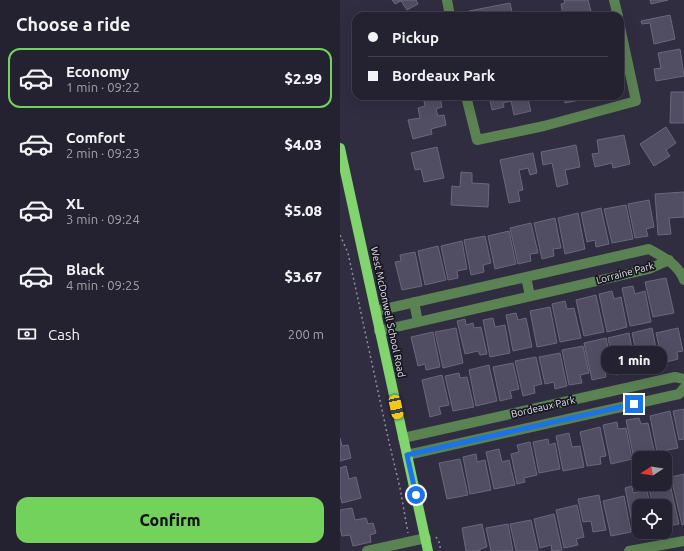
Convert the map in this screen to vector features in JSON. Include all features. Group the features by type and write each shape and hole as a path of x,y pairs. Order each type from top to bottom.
{"main road":[{"name":"West McDonwell School Road","path":"340,148 342,166 376,311 403,438 430,536 428,551"}],"street":[{"path":"447,0 449,12"},
{"path":"614,0 617,12"},
{"path":"467,100 476,140 544,126 636,101 624,46"},
{"name":"Lorraine Park","path":"376,311 648,249 669,260"},
{"path":"669,260 676,267 684,280"},
{"name":"Lorraine Park","path":"380,331 648,269 669,260"},
{"path":"526,277 530,296"},
{"path":"414,302 418,322"},
{"name":"Bordeaux Park","path":"403,438 675,377 684,379"},
{"name":"Bordeaux Park","path":"407,455 679,394 684,388"},
{"path":"555,404 558,421"},
{"path":"445,428 448,445"},
{"path":"367,551 430,536"},
{"path":"630,551 684,541"}],"path":[{"path":"340,235 348,253 355,283 400,488 408,534"},
{"path":"430,536 439,542 441,551"}],"building":[{"path":"392,0 416,0 418,4 407,10 401,1 395,4"},
{"path":"564,0 588,0 591,11 562,12 561,4 565,3"},
{"path":"650,0 668,0 651,4"},
{"path":"510,3 512,12 469,12"},
{"path":"670,15 675,39 654,44 650,23 642,24 641,21"},
{"path":"680,49 684,76 656,81 654,69 661,68 658,53"},
{"path":"671,92 684,92 684,123 670,123"},
{"path":"441,100 442,107 436,109 438,116 444,115 446,125 431,129 432,134 413,139 408,120 420,118 418,108 425,106 424,101"},
{"path":"490,100 528,100 531,111 514,115 511,101 503,103 504,107 492,110"},
{"path":"565,100 580,100 565,103"},
{"path":"666,127 676,143 666,150 670,156 654,166 640,144"},
{"path":"624,135 630,164 613,168 612,163 595,167 592,154 599,153 597,140"},
{"path":"576,145 580,167 565,170 568,184 557,187 552,163 543,165 541,152"},
{"path":"437,147 444,178 424,182 421,169 415,170 411,153"},
{"path":"533,153 537,173 530,175 528,168 519,170 523,190 518,191 520,201 509,203 500,160"},
{"path":"461,172 472,173 472,183 489,184 488,207 451,205 452,186 460,187"},
{"path":"684,192 684,217 669,218 671,234 658,235 655,194"},
{"path":"649,200 654,227 646,229 648,236 635,238 628,204"},
{"path":"626,205 633,239 612,243 604,209"},
{"path":"601,208 609,244 596,247 595,240 587,242 581,213"},
{"path":"578,213 585,249 565,254 558,218"},
{"path":"555,218 561,248 553,249 554,256 542,259 534,223"},
{"path":"531,223 538,253 530,254 531,261 518,264 510,228"},
{"path":"509,231 516,264 495,269 488,236"},
{"path":"485,236 491,263 483,265 484,272 471,275 464,240"},
{"path":"462,241 467,269 457,271 458,278 448,280 441,246"},
{"path":"438,246 446,280 425,285 418,251"},
{"path":"415,252 422,286 402,290 395,262 401,261 400,255"},
{"path":"666,278 674,313 653,317 645,282"},
{"path":"633,286 635,294 645,291 651,322 630,326 622,288"},
{"path":"612,291 614,299 621,297 627,327 607,332 599,294"},
{"path":"596,295 604,332 584,336 576,300"},
{"path":"565,301 567,309 574,308 581,338 560,342 552,304"},
{"path":"550,307 557,343 537,347 530,311"},
{"path":"516,313 518,320 526,318 532,347 513,351 506,315"},
{"path":"493,318 495,327 505,325 510,353 490,357 483,320"},
{"path":"465,319 466,325 473,323 474,328 481,327 487,354 480,355 478,351 465,354 457,321"},
{"path":"456,328 463,363 443,368 435,332"},
{"path":"652,328 658,358 651,359 653,368 640,370 632,333"},
{"path":"678,328 683,351 677,352 678,359 663,363 656,333"},
{"path":"433,332 440,367 426,370 425,364 418,366 411,337"},
{"path":"629,333 635,363 627,365 629,372 616,375 608,338"},
{"path":"606,338 612,368 605,370 606,377 592,380 584,343"},
{"path":"583,346 589,373 580,375 582,383 569,385 562,350"},
{"path":"560,353 567,386 555,389 554,382 545,384 539,357"},
{"path":"536,357 542,384 534,386 535,393 523,396 515,361"},
{"path":"513,363 519,389 510,391 512,398 500,401 493,367"},
{"path":"489,365 497,401 476,406 469,370"},
{"path":"459,373 460,378 467,377 474,407 453,411 445,376"},
{"path":"442,375 449,405 439,407 441,414 430,417 422,380"},
{"path":"684,409 684,439 679,440 673,411"},
{"path":"670,411 678,448 657,451 650,416"},
{"path":"639,418 641,424 648,423 654,451 632,451 626,420"},
{"path":"617,422 618,429 626,428 632,459 611,464 603,425"},
{"path":"600,427 606,456 600,457 601,464 587,466 580,432"},
{"path":"569,433 572,447 580,446 584,467 563,471 556,436"},
{"path":"340,438 342,446 348,445 351,458 340,461"},
{"path":"548,439 549,445 555,443 560,469 539,473 533,442"},
{"path":"530,442 537,475 524,478 525,482 517,484 511,454 519,452 517,445"},
{"path":"499,449 502,462 509,460 515,485 494,489 486,452"},
{"path":"476,454 477,462 485,460 491,490 470,494 463,457"},
{"path":"460,459 468,495 447,499 439,463"},
{"path":"346,466 349,479 356,477 361,498 342,503 340,495 340,468"},
{"path":"684,474 684,524 682,525 672,481 672,477"},
{"path":"632,486 633,493 647,491 649,499 632,499 632,523 625,488"},
{"path":"649,491 672,491 679,524 672,525 672,499 651,499"},
{"path":"599,495 606,530 593,532 591,521 583,522 578,499"},
{"path":"624,496 631,532 611,536 603,501"},
{"path":"577,505 584,537 576,539 578,545 564,548 556,510"},
{"path":"352,508 355,520 366,518 368,524 373,523 376,533 370,535 371,542 353,546 350,535 342,536 340,531 340,510"},
{"path":"554,514 562,550 552,551 551,545 540,548 534,519"},
{"path":"531,520 538,551 516,551 510,524"},
{"path":"482,524 487,547 480,549 480,551 466,551 462,528"},
{"path":"508,524 513,551 491,551 486,528"}],"route":[{"path":"416,495 407,455 634,404"}]}
